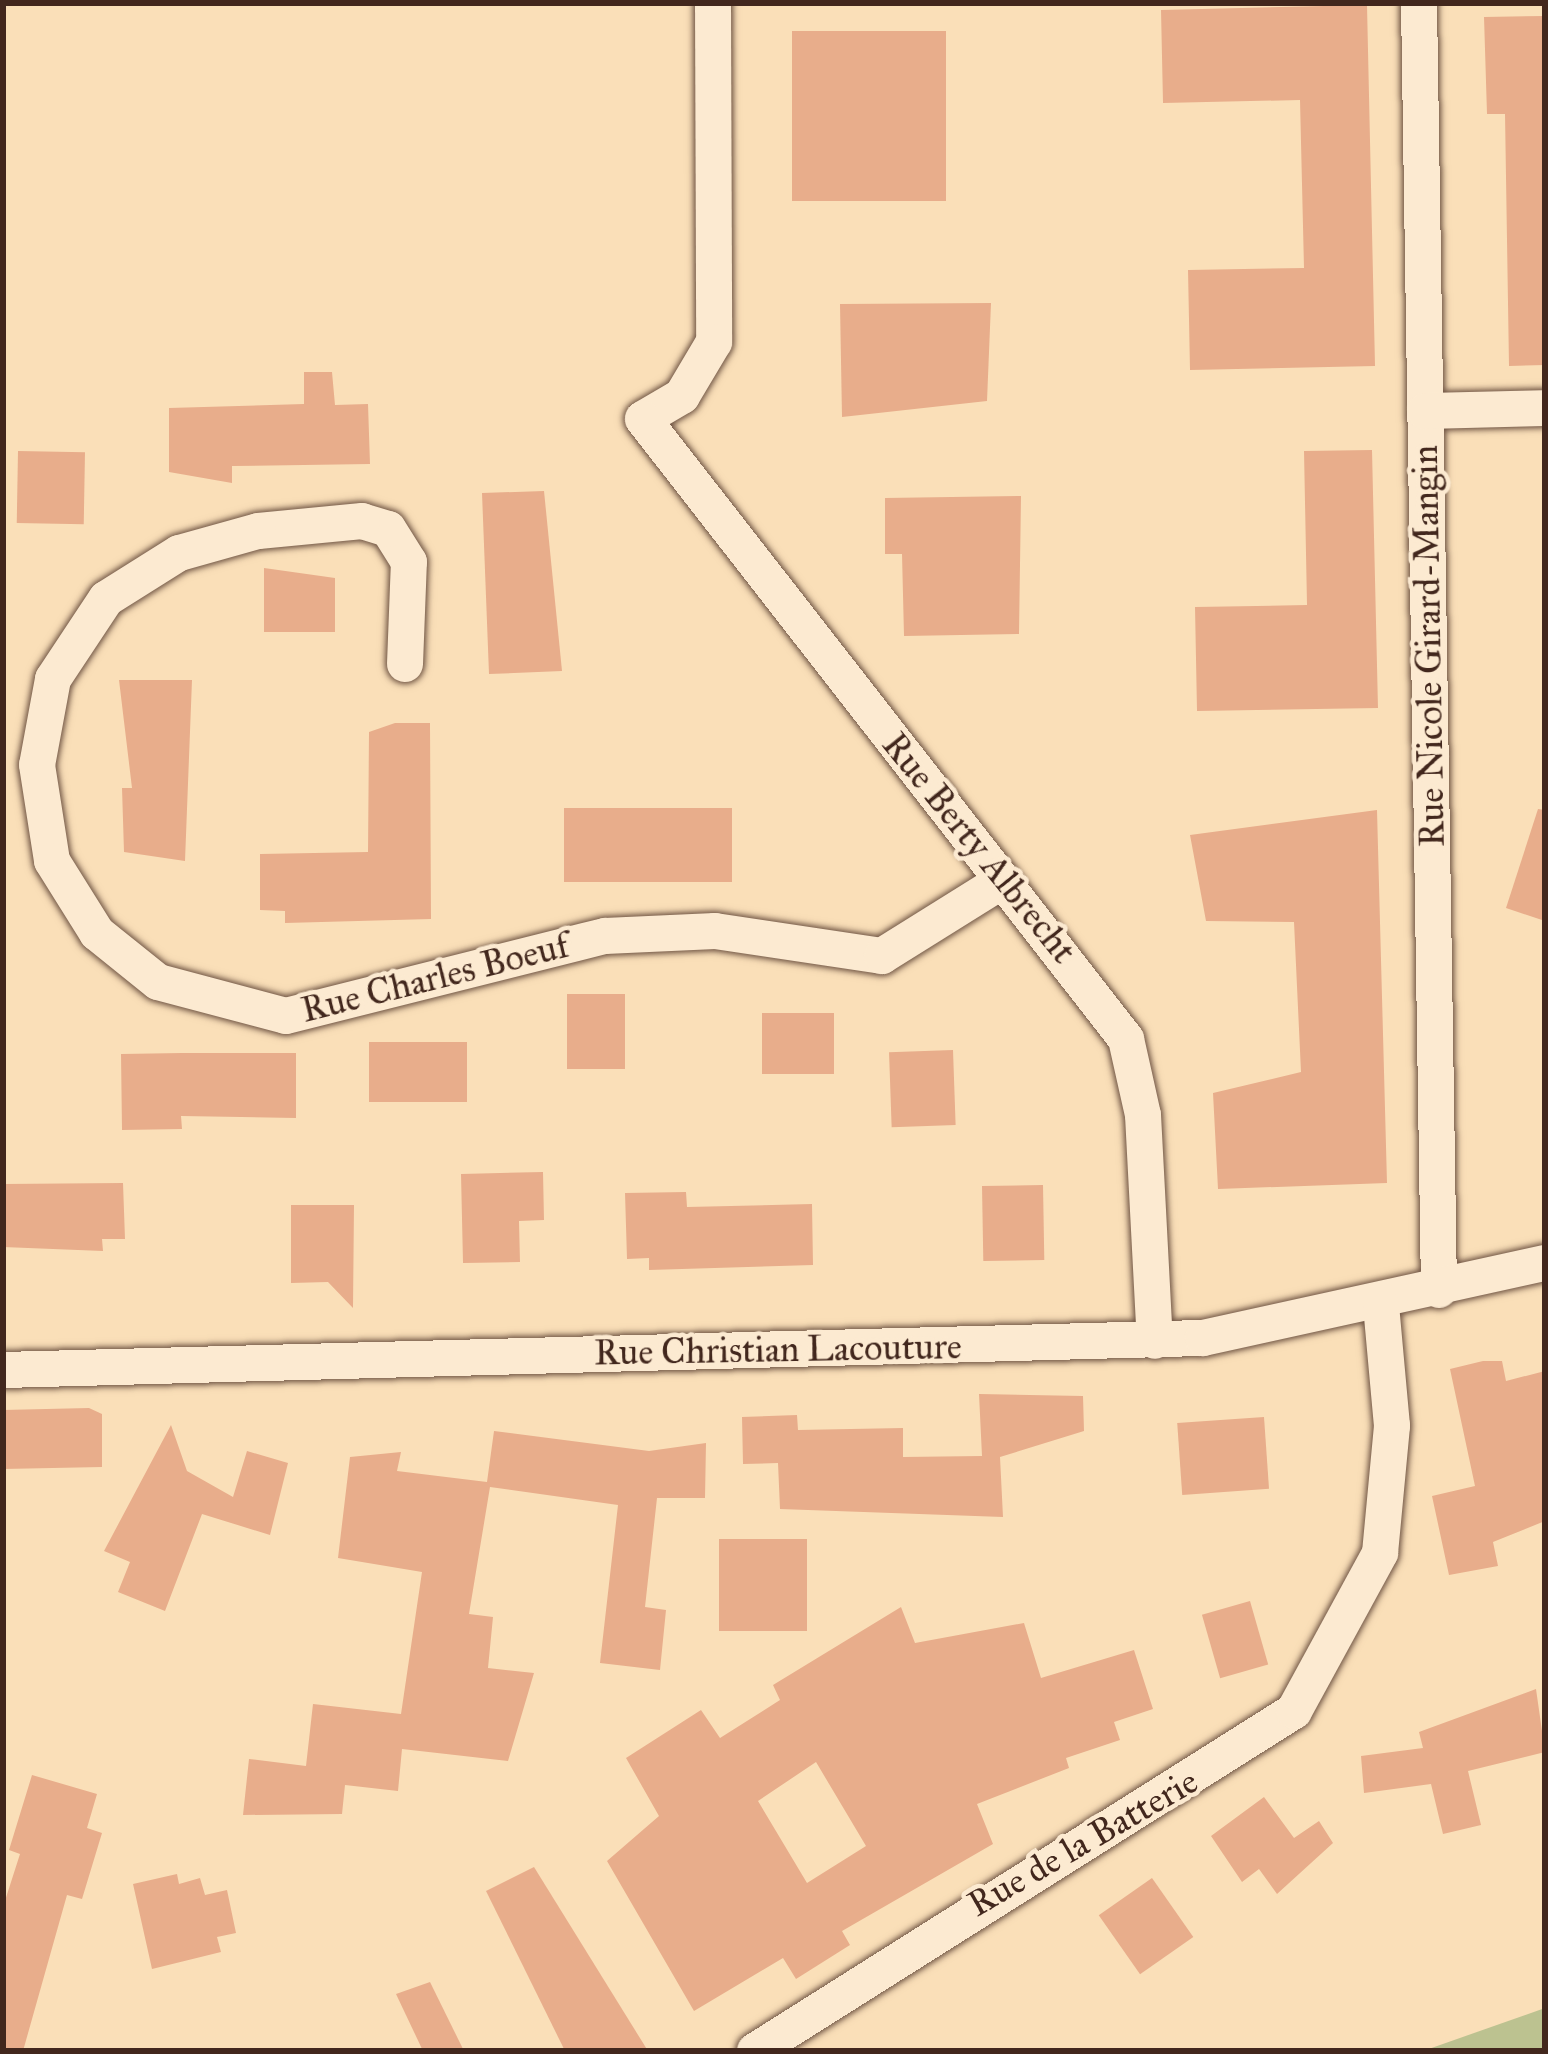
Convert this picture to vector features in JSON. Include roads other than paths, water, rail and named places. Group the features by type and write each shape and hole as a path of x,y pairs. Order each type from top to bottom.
{"street":[{"name":"Rue Berty Albrecht","path":"713,3 714,342 693,384 643,419 1126,1039 1143,1115 1154,1341"},
{"name":"Rue Nicole Girard-Mangin","path":"1419,3 1438,1290"},
{"path":"1425,411 1545,408"},
{"name":"Rue Charles Boeuf","path":"405,664 409,562 388,530 362,521 258,530 179,553 106,599 53,679 37,765 52,861 97,933 158,982 286,1016 604,936 715,932 882,956 1002,881"},
{"name":"Rue Christian Lacouture","path":"3,1370 1154,1341 1381,1305 1545,1263"},
{"name":"Rue de la Batterie","path":"754,2051 1294,1711 1380,1553 1392,1426 1381,1305"}]}
